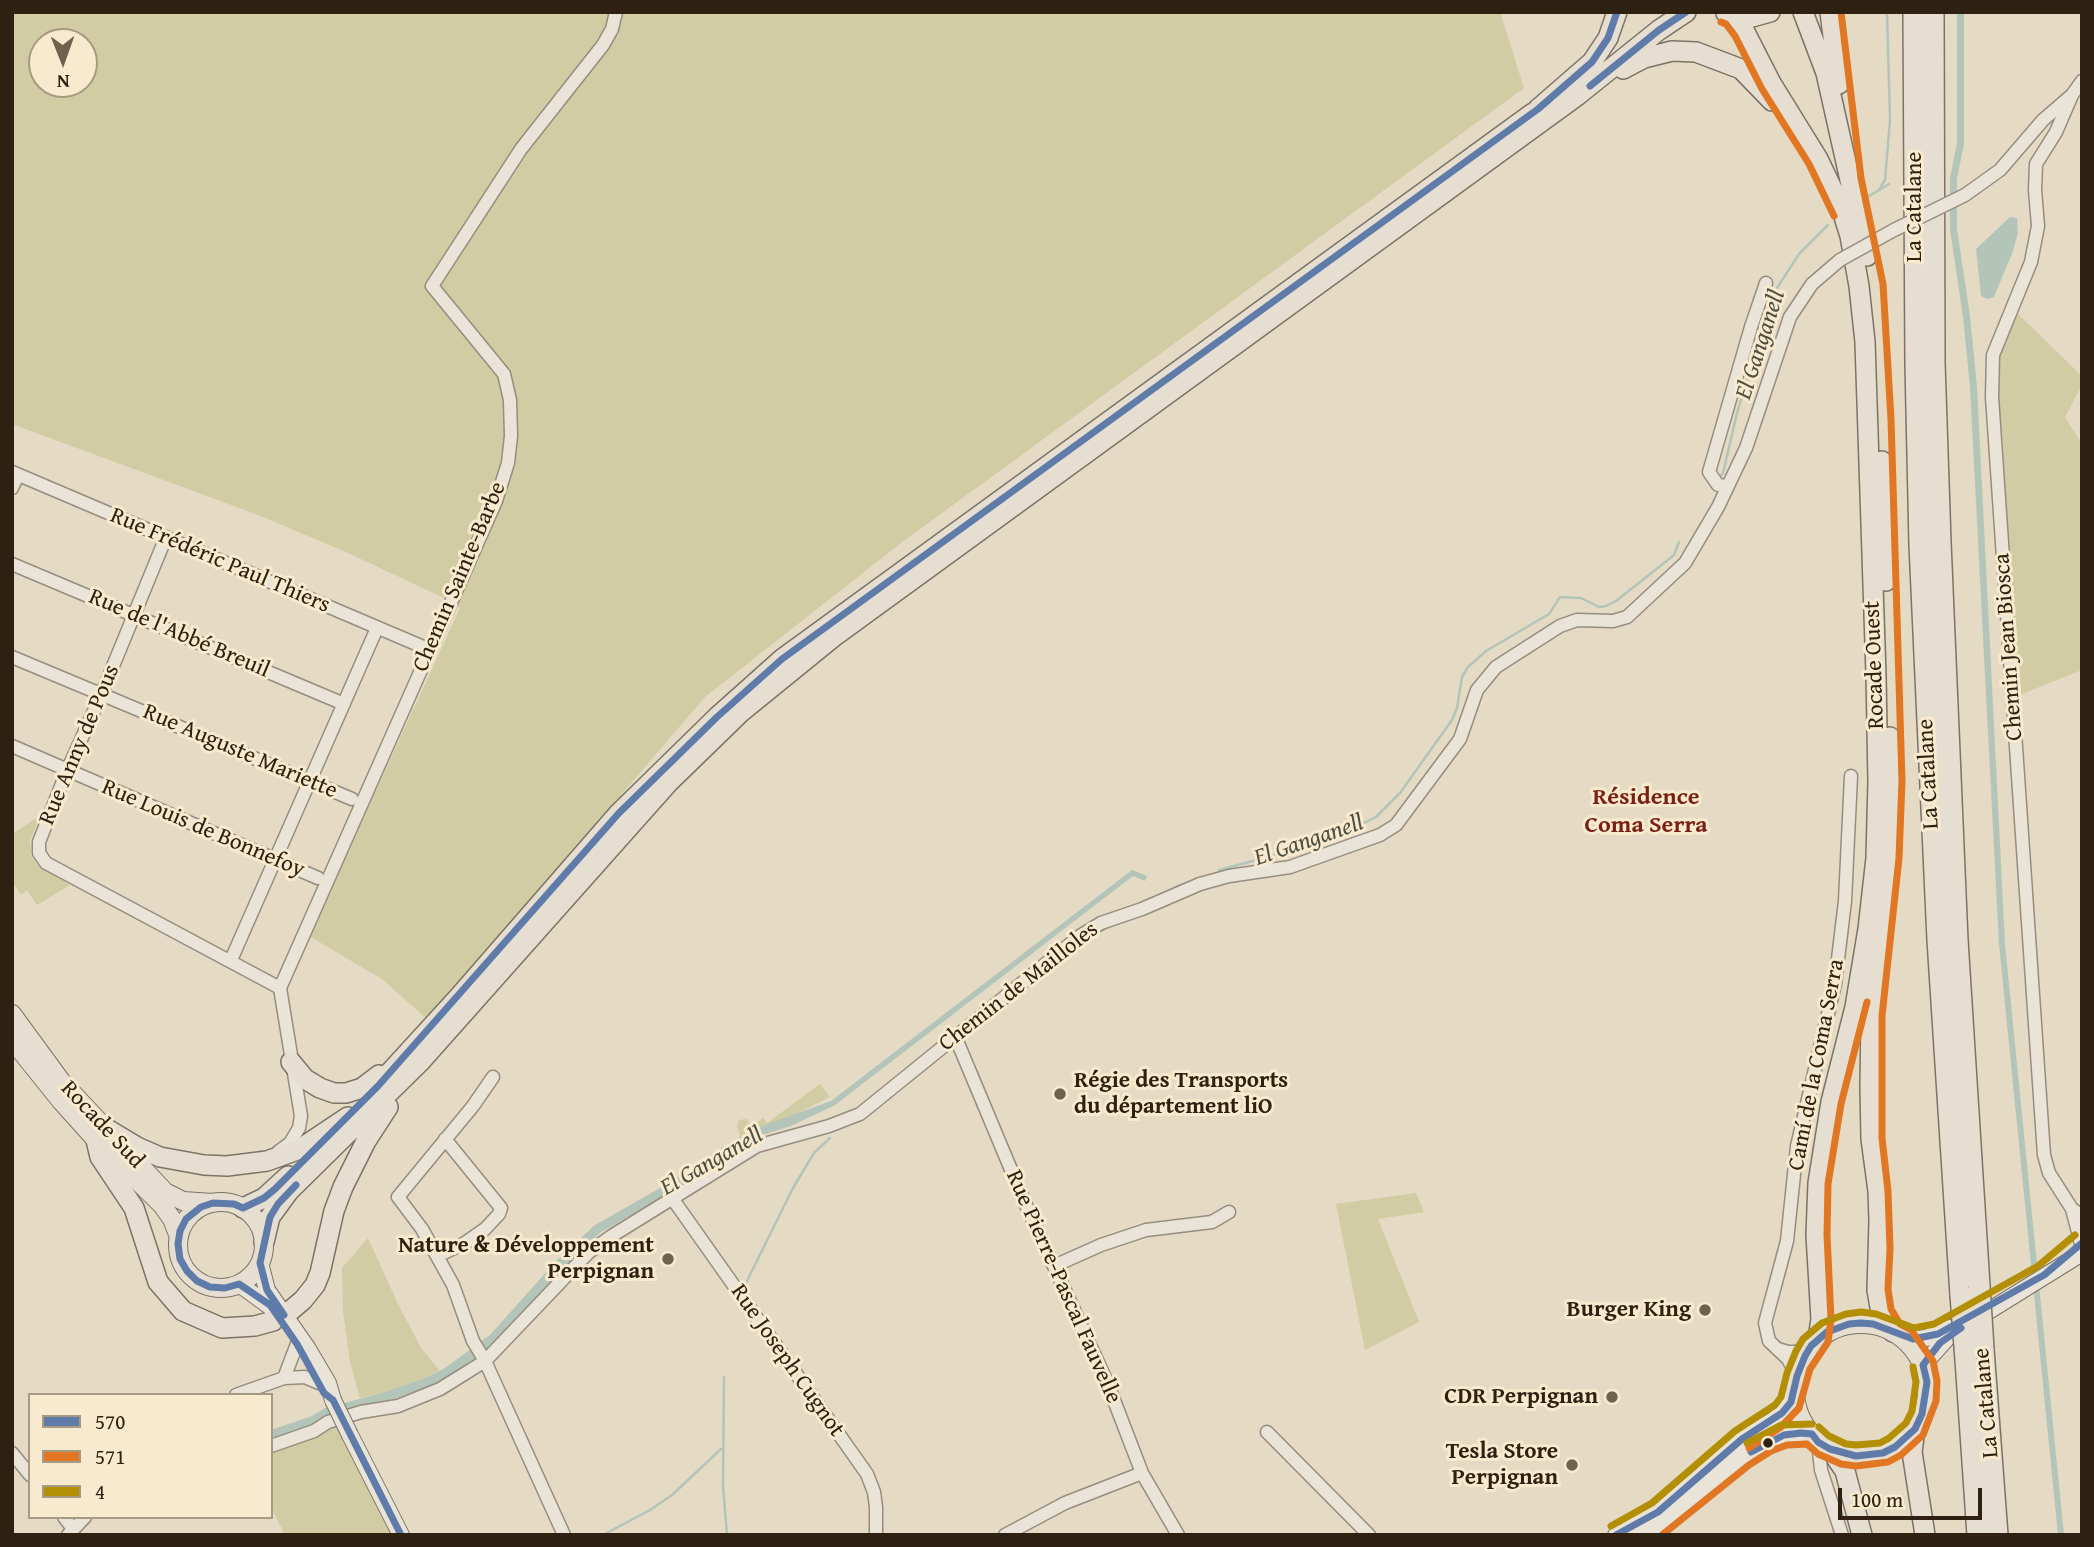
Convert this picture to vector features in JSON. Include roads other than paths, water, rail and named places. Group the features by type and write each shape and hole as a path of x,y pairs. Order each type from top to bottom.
{"highway":[{"path":"1538,109 1592,62 1608,38 1617,12"},
{"path":"264,1242 270,1217 278,1204 348,1118 619,813 717,717 782,659 1669,12"},
{"path":"348,1118 300,1149 267,1161 227,1166 160,1157 99,1133 100,1157 134,1208 158,1282 183,1311 222,1328 255,1326 277,1310 303,1300 315,1285 320,1273 334,1211 360,1151 379,1119 421,1061 669,782 740,713 836,635 1578,96 1659,30 1686,12"},
{"name":"Rocade Ouest","path":"1729,14 1752,17 1770,12"},
{"name":"Rocade Ouest","path":"1803,12 1826,73 1872,285 1881,419 1892,781 1889,857 1871,1015 1871,1139 1879,1222 1877,1290 1881,1313 1898,1334"},
{"path":"1830,12 1851,180"},
{"name":"La Catalane","path":"1914,12 1920,545 1938,940 1970,1290"},
{"name":"La Catalane","path":"1933,12 1934,363 1974,1354 1978,1535"},
{"name":"Rocade Ouest","path":"1729,14 1804,135 1841,207 1850,236 1859,286 1865,355 1878,782 1876,858 1855,1007 1831,1101 1818,1183 1816,1235 1821,1319 1814,1343"},
{"path":"1578,96 1644,58 1672,51 1696,52 1741,69 1804,135"},
{"path":"291,1062 305,1079 320,1088 334,1093 346,1093 362,1088 375,1079 428,1031"},
{"path":"243,1208 264,1198 307,1166 421,1061"},
{"name":"La Catalane","path":"1974,1354 1997,1535"},
{"path":"1915,1429 1912,1441 1913,1461 1925,1535"},
{"path":"1820,1446 1845,1471 1862,1535"}],"main road":[{"name":"Rocade Sud","path":"12,1014 99,1133 162,1205 172,1219 178,1237"},
{"name":"Rocade Sud","path":"12,1040 61,1101 165,1192 183,1201 214,1203"},
{"path":"260,1264 239,1284 218,1288 197,1281 187,1271 180,1259 178,1237 191,1214 201,1207 224,1202 243,1208 260,1226 264,1242 260,1264 267,1290 324,1393 333,1400"},
{"path":"2043,1275 2081,1243"},
{"path":"1923,1365 1950,1335 2082,1253"},
{"path":"239,1284 277,1310 321,1371 401,1535"},
{"path":"1616,1535 1658,1512 1742,1439 1775,1419 1791,1402 1796,1379 1814,1343 1828,1332 1849,1324 1873,1324 1913,1339 1938,1334 2020,1290"},
{"path":"1643,1535 1676,1512 1743,1457 1766,1442 1784,1435 1843,1454 1869,1456 1895,1447 1915,1429 1926,1399 1927,1382 1923,1365 1914,1350 1898,1334"},
{"path":"1796,1379 1796,1404 1805,1425 1820,1446"}],"street":[{"name":"Chemin Sainte-Barbe","path":"280,988 428,649 496,501 508,463 511,436 504,374 432,286 521,149 603,45 612,29 616,12"},
{"name":"Chemin de Mailloles","path":"273,1445 350,1415 386,1406 398,1406 440,1389 484,1359 588,1253 757,1146 770,1140 829,1126 860,1114 1080,936 1101,923 1200,884 1229,876 1290,867 1380,835 1396,825 1460,739 1476,690 1489,673 1560,626 1577,620 1612,621 1627,617 1685,563 1718,507 1746,448 1790,317 1812,284 1840,260 1965,195 2000,170 2043,120 2072,94 2082,81"},
{"name":"Chemin Jean Biosca","path":"2072,94 2056,132 2036,164 2038,226 2031,262 1993,355 1992,397 2044,1155 2049,1173 2077,1212 2081,1243"},
{"path":"1728,486 1718,485 1709,472 1766,283"},
{"name":"Rue Frédéric Paul Thiers","path":"15,474 428,649"},
{"path":"12,488 15,474"},
{"name":"Rue Anny de Pous","path":"166,537 67,771 39,842 38,853 46,863 280,988"},
{"name":"Rue de l'Abbé Breuil","path":"12,564 344,704"},
{"path":"231,960 377,628"},
{"name":"Rue Auguste Mariette","path":"12,657 352,799"},
{"name":"Rue Louis de Bonnefoy","path":"12,746 318,878"},
{"name":"Camí de la Coma Serra","path":"1775,1348 1768,1339 1765,1323 1790,1224 1800,1134 1835,984 1845,901 1852,776"},
{"path":"267,1161 290,1143 299,1128 301,1116 280,988"},
{"name":"Rue Pierre-Pascal Fauvelle","path":"955,1036 1025,1203 1107,1382 1142,1473 1178,1535"},
{"path":"493,1077 473,1106 398,1197 422,1229 453,1285 473,1341 484,1359 564,1535"},
{"path":"437,1256 465,1243 485,1229 501,1208 445,1139"},
{"name":"Rue Joseph Cugnot","path":"672,1198 867,1474 874,1492 876,1535"},
{"path":"1054,1266 1101,1245 1146,1230 1212,1223 1229,1212"},
{"path":"1775,1348 1788,1352 1814,1343"},
{"path":"284,1378 297,1344"},
{"path":"1775,1348 1788,1359 1796,1379"},
{"path":"242,1393 284,1378 305,1377 319,1384"},
{"path":"1267,1432 1369,1535"},
{"path":"1820,1446 1842,1535"},
{"path":"12,1453 28,1473"},
{"path":"1005,1535 1065,1503 1142,1473"},
{"path":"71,1532 83,1519"}],"water":[{"path":"1957,12 1964,12 1964,144 1957,178 1957,229 1977,387 2005,944 2064,1535 2058,1535 1999,944 1970,387 1950,229 1950,178 1957,143"},
{"path":"2010,217 2017,218 2018,233 1994,297 1988,299 1981,296 1976,249"},
{"path":"1132,870 1147,876 1145,881 1133,876 835,1105 793,1125 757,1137 660,1199 601,1232 564,1267 497,1342 450,1377 426,1388 273,1440 273,1429 312,1416 325,1408 422,1379 445,1368 490,1335 557,1260 595,1225 754,1129 831,1101"}],"waterway":[{"path":"1879,190 1885,180 1890,120 1887,12"},
{"name":"El Ganganell","path":"1869,196 1889,184"},
{"name":"El Ganganell","path":"1719,478 1723,473 1737,413 1777,288 1799,254 1828,225"},
{"name":"El Ganganell","path":"1219,870 1290,851 1343,826 1366,822 1376,817 1400,793 1452,720 1457,708 1462,677 1468,667 1486,651 1549,614 1560,597 1581,598 1599,607 1616,601 1674,555 1679,542"},
{"path":"1164,893 1180,885"},
{"path":"1095,934 1111,926"},
{"path":"1002,1007 1065,956"},
{"path":"745,1285 793,1188 814,1153 830,1138"},
{"path":"724,1377 723,1486 727,1535"},
{"path":"603,1535 672,1495 721,1449"}],"place":[{"name":"Régie des Transports du département liO","path":"1060,1094"},
{"name":"Nature & Développement Perpignan","path":"668,1259"},
{"name":"Burger King","path":"1705,1310"},
{"name":"CDR Perpignan","path":"1612,1397"},
{"name":"Tesla Store Perpignan","path":"1572,1465"}],"district":[{"name":"Résidence Coma Serra","path":"1646,812"}]}
